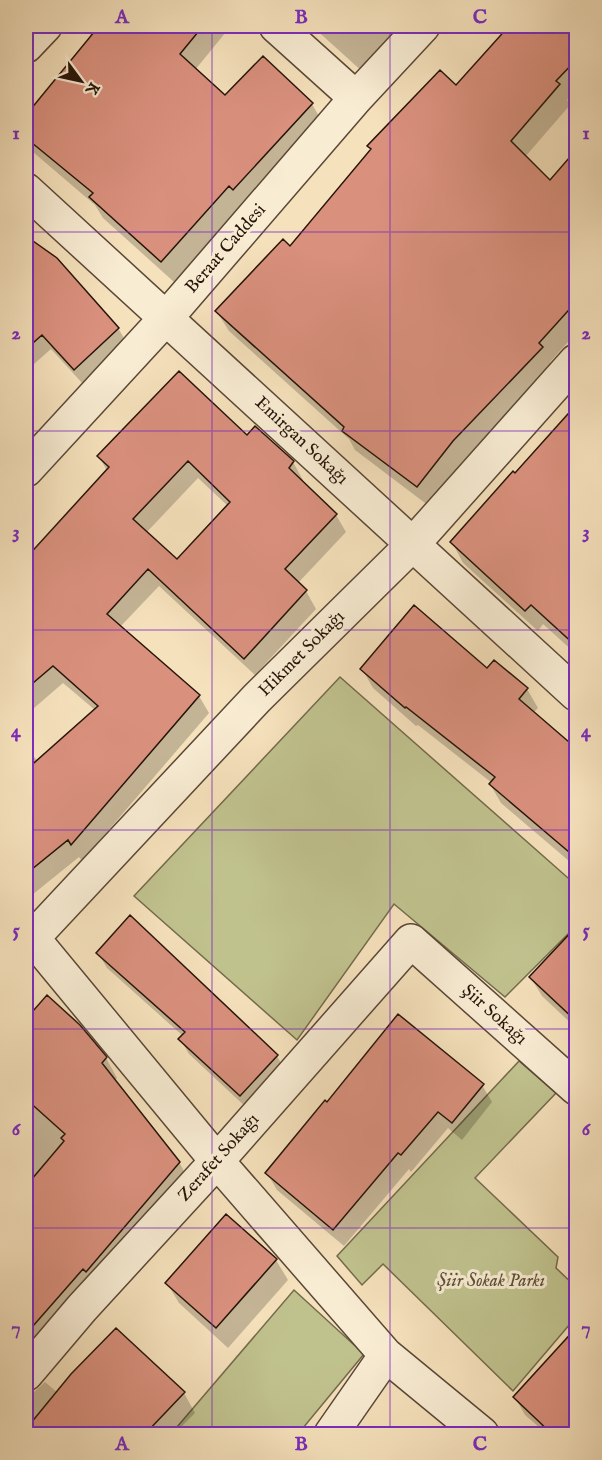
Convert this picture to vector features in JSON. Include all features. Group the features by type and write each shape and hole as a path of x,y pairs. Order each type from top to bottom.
{"street":[{"path":"26,46 45,26"},
{"path":"276,26 356,98"},
{"name":"Beraat Caddesi","path":"26,470 167,317 356,98 423,26"},
{"name":"Emirgan Sokağı","path":"26,190 576,694"},
{"name":"Hikmet Sokağı","path":"28,937 257,698 413,544 576,361"},
{"path":"28,937 217,1161 386,1354 483,1434"},
{"name":"Zerafet Sokağı","path":"26,1374 82,1308 217,1161 411,941"},
{"name":"Şiir Sokağı","path":"411,941 576,1088"},
{"path":"331,1434 386,1354"}],"green space":[{"path":"340,677 576,885 576,926 505,997 394,904 297,1040 134,896"},
{"name":"Şiir Sokak Parkı","path":"519,1061 556,1093 475,1178 558,1257 556,1268 576,1287 576,1317 513,1391 383,1264 362,1285 337,1256"},
{"path":"294,1290 364,1354 298,1434 171,1434"}],"building":[{"path":"99,26 203,26 180,54 225,95 263,56 313,103 233,190 229,186 161,262 89,197 93,193 26,138 26,115"},
{"path":"509,26 576,26 576,60 556,81 560,84 511,141 550,180 576,150 576,302 539,343 543,347 453,441 417,487 342,431 344,427 215,311 283,239 290,246 371,149 367,146 440,70 456,85"},
{"path":"26,236 57,258 119,328 74,370 42,335 26,349"},
{"path":"179,371 247,435 255,426 294,461 289,468 337,514 285,569 307,590 244,659 148,569 107,614 200,695 71,845 68,840 26,874 26,770 98,706 53,666 26,689 26,558 109,467 97,456","holes":["188,461 230,502 177,559 133,519"]},
{"path":"576,405 576,646 531,605 525,611 450,542"},
{"path":"414,605 487,668 494,660 528,688 519,699 576,748 576,858 489,784 495,777 405,708 360,669"},
{"path":"130,915 278,1055 240,1096 178,1039 185,1032 96,953"},
{"path":"576,927 576,1021 529,977"},
{"path":"47,995 80,1025 107,1057 102,1063 180,1162 86,1272 83,1269 26,1334 26,1186 64,1141 61,1138 65,1134 26,1099 26,1019"},
{"path":"398,1014 484,1084 452,1123 438,1112 401,1155 398,1153 333,1230 265,1173 325,1100 327,1102"},
{"path":"226,1214 277,1259 216,1328 165,1283"},
{"path":"116,1328 185,1392 145,1434 26,1434 26,1429 71,1374"},
{"path":"576,1328 576,1434 552,1434 513,1397"}]}
